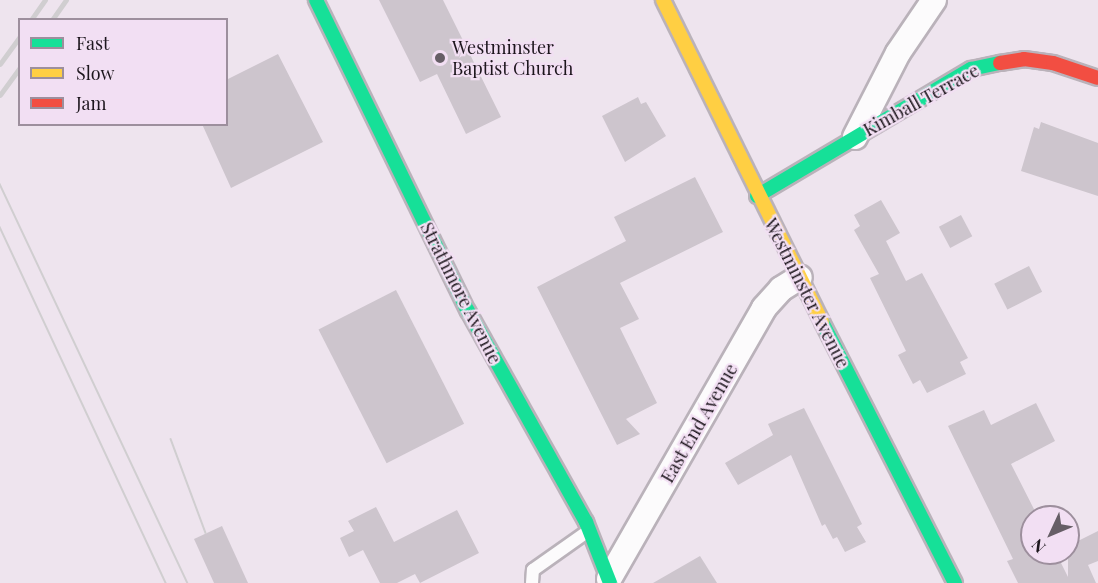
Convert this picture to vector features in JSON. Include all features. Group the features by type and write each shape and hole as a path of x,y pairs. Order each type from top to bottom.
{"street":[{"name":"Strathmore Avenue","path":"315,0 468,311 590,530 608,582"},
{"name":"Westminster Avenue","path":"663,0 757,196 956,583"},
{"path":"855,137 898,53 934,0"},
{"name":"Kimball Terrace","path":"757,196 971,69 994,62 1024,59 1053,63 1098,78"},
{"name":"East End Avenue","path":"608,582 764,308 781,289 800,277"}],"lane":[{"path":"532,583 533,570 590,530"}],"building":[{"name":"Westminster Baptist Church","path":"379,0 443,0 501,117 466,134 437,74 420,82"},
{"path":"278,54 323,142 231,188 203,126 228,126 228,79"},
{"path":"638,97 641,104 646,102 666,136 625,162 602,116"},
{"path":"1041,122 1098,143 1098,196 1021,171 1034,127 1039,129"},
{"path":"695,177 723,232 620,283 639,319 620,328 657,403 626,419 640,434 617,445 537,287 626,241 614,217"},
{"path":"881,200 900,233 886,241 906,281 922,273 968,358 960,362 966,374 927,393 920,380 913,384 898,355 906,351 870,278 879,274 854,230 860,226 854,215"},
{"path":"961,215 972,236 950,248 939,227"},
{"path":"1029,266 1042,292 1007,310 994,284"},
{"path":"396,290 464,424 387,463 318,329"},
{"path":"1036,403 1055,441 1011,464 1032,505 1020,505 1020,565 1062,565 1068,577 1068,565 1080,565 1080,540 1098,531 1098,561 1088,565 1096,583 1018,583 1007,561 1013,559 948,426 984,410 991,425"},
{"path":"804,408 862,524 857,527 866,542 845,552 837,537 833,539 825,524 822,526 791,455 738,485 725,463 773,435 768,424"},
{"path":"376,507 394,542 457,510 479,553 420,583 415,574 397,583 380,583 363,550 349,557 340,538 354,531 348,521"},
{"path":"222,526 248,583 214,583 194,539"},
{"path":"700,556 717,583 653,583"}],"tram line":[{"path":"0,184 188,583"},
{"path":"0,227 166,583"},
{"path":"171,439 206,533"}],"railway":[{"path":"32,18 45,0"},
{"path":"53,18 66,0"},
{"path":"0,64 18,39"},
{"path":"0,95 18,70"}],"traffic: fast":[{"path":"316,0 468,311 586,522 610,583"},
{"path":"757,196 971,69 1000,63"},
{"path":"822,322 955,583"}],"traffic: slow":[{"path":"663,0 822,322"}],"traffic: jam":[{"path":"1000,63 1024,59 1053,63 1098,78"}],"place":[{"name":"Westminster Baptist Church","path":"440,58"}]}
